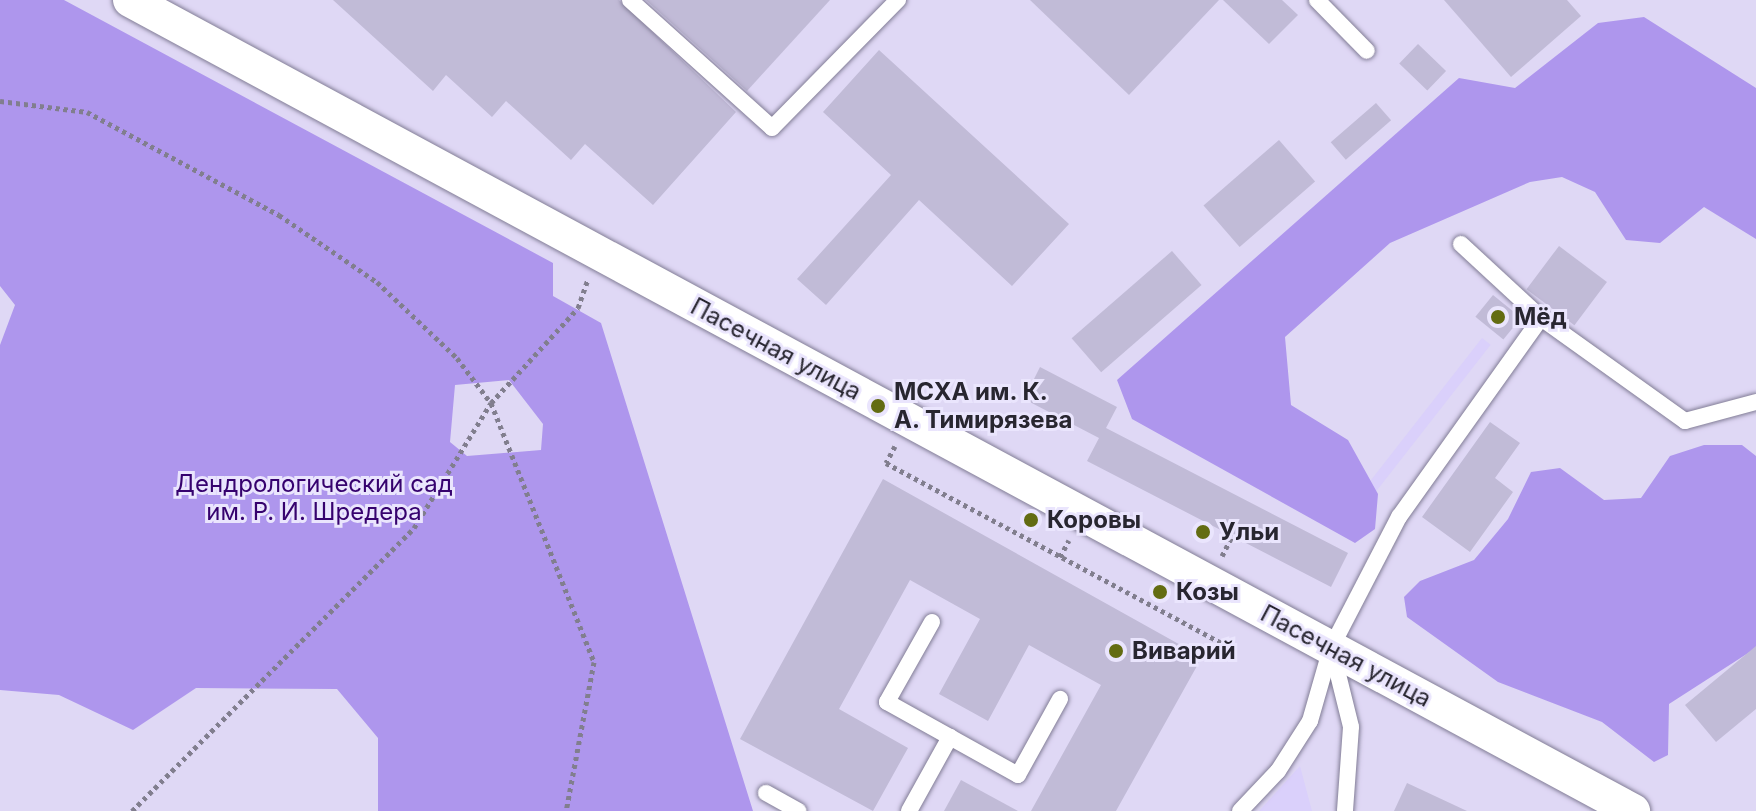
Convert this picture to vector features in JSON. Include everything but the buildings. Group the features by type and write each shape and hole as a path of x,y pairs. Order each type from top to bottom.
{"street":[{"name":"Пасечная улица","path":"130,0 1633,811"}],"lane":[{"path":"630,0 772,128 898,0"},
{"path":"1317,0 1367,51"},
{"path":"1461,244 1541,318 1685,421 1756,402"},
{"path":"1240,811 1278,771 1310,721 1331,648 1399,517 1541,318"},
{"path":"932,622 887,702 1018,775 1060,699"},
{"path":"1331,648 1351,727 1345,811"},
{"path":"909,811 950,737"},
{"path":"766,793 798,811"}],"path":[{"path":"0,101 87,112 279,215 377,282 457,358 491,403 594,662 566,811"},
{"path":"132,811 414,528 491,403 578,308 597,252"},
{"path":"909,420 886,463 1228,646"}],"shaded area":[{"name":"МСХА им. К. А. Тимирязева","path":"0,0 1756,0 1756,811 0,811"},
{"path":"1482,338 1491,345 1355,518 1347,511"},
{"path":"1300,766 1312,811 1259,811"}],"green space":[{"name":"Дендрологический сад им. Р. И. Шредера","path":"0,0 64,0 553,263 553,296 601,323 753,811 378,811 378,738 337,689 196,688 133,730 59,695 0,690 0,345 15,305 0,286","holes":["509,380 543,424 541,450 467,456 450,442 455,385"]},
{"path":"1644,17 1756,88 1756,239 1704,207 1660,243 1626,240 1595,192 1562,177 1530,182 1390,243 1285,337 1291,405 1348,440 1378,494 1375,529 1355,543 1132,419 1117,380 1459,78 1515,88 1598,23"},
{"path":"1704,445 1742,445 1756,456 1756,648 1669,704 1668,755 1654,762 1602,722 1498,682 1407,617 1404,597 1420,581 1474,560 1508,519 1531,472 1560,468 1604,500 1641,498 1670,456"}],"place":[{"name":"Мёд","path":"1498,317"},
{"name":"МСХА им. К. А. Тимирязева","path":"878,406"},
{"name":"Коровы","path":"1031,520"},
{"name":"Ульи","path":"1203,532"},
{"name":"Козы","path":"1160,592"},
{"name":"Виварий","path":"1116,651"}]}
